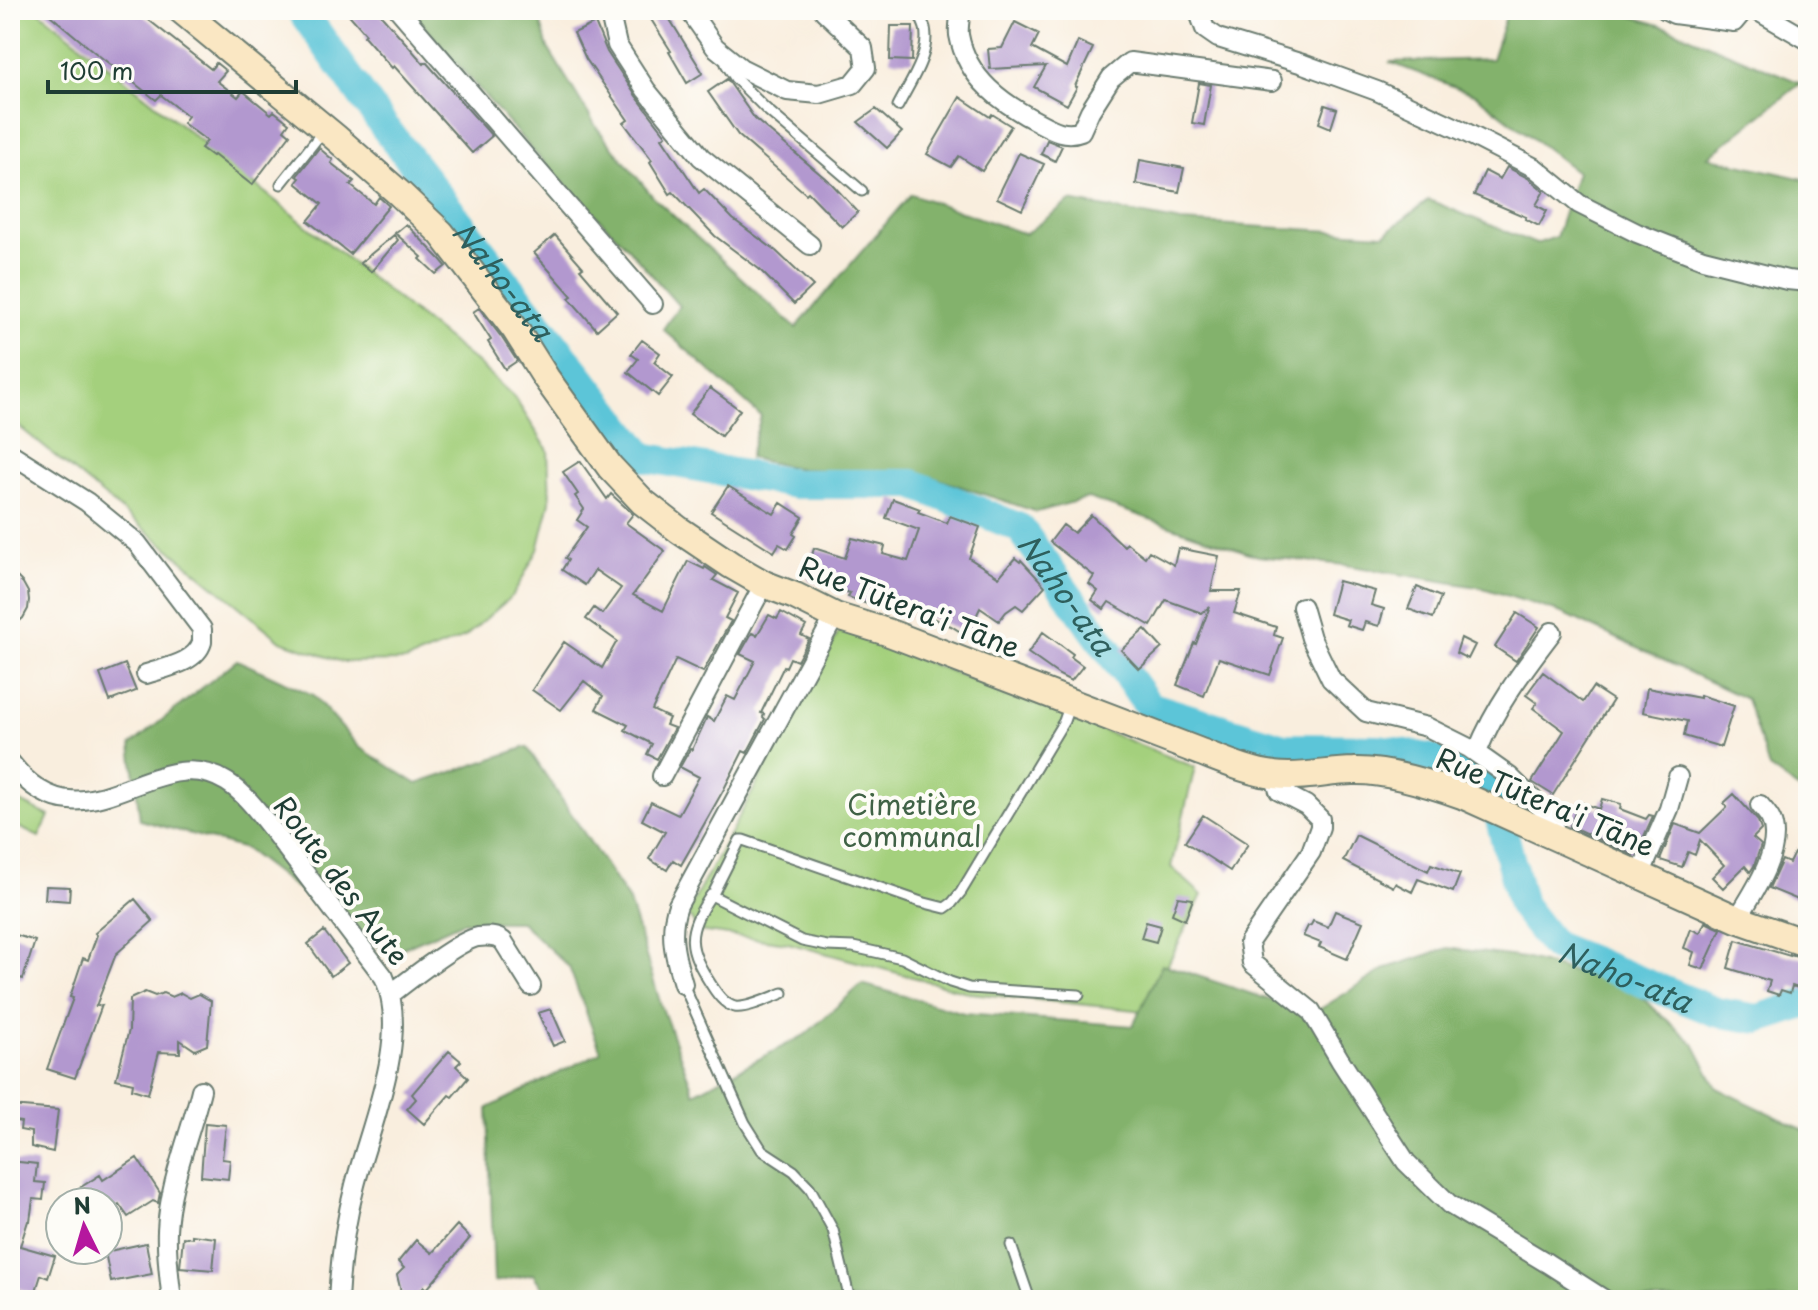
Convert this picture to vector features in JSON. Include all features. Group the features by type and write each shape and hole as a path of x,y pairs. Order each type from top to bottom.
{"street":[{"name":"Rue Tūtera'i Tāne","path":"181,10 325,129 441,233 515,329 610,467 643,502 731,565 764,584 835,616 887,632 1198,751 1274,775 1303,776 1356,770 1419,780 1462,795 1737,919 1808,944"},
{"path":"399,10 653,304"},
{"path":"609,10 617,45 646,90 701,157 810,245"},
{"path":"689,10 715,47 741,68 787,91 819,94 853,84 866,68 863,48 826,10"},
{"path":"961,10 959,33 971,66 981,82 1014,110 1066,134 1081,131 1111,78 1130,62 1272,81"},
{"path":"1198,10 1205,29 1218,38 1303,64 1406,104 1535,168 1579,204 1637,233 1703,259 1787,280 1808,282"},
{"path":"1666,10 1674,14 1734,22 1744,10"},
{"path":"1756,10 1808,40"},
{"path":"10,453 87,502 137,543 202,629 202,641 195,654 177,664 146,674"},
{"path":"662,776 764,584"},
{"path":"1302,607 1311,638 1331,679 1366,712 1427,727 1477,752 1510,777 1552,818 1551,836"},
{"path":"683,984 672,938 678,905 835,616"},
{"path":"1477,752 1487,726 1552,632"},
{"name":"Route des Aute","path":"10,762 23,778 48,796 69,800 84,800 124,790 157,777 188,771 226,781 256,809 384,977 391,994 393,1025 390,1059 354,1187 341,1255 338,1300"},
{"path":"1274,775 1279,791 1306,805 1320,819 1320,827 1311,852 1249,942 1252,963 1311,1011 1406,1162 1449,1204 1605,1300"},
{"path":"1640,875 1669,809 1678,777"},
{"path":"1737,919 1770,857 1774,837 1772,822 1760,805"},
{"path":"391,994 438,960 478,937 496,937 503,941 531,986"},
{"path":"172,1300 167,1230 181,1156 201,1090"}],"lane":[{"path":"898,106 918,68 926,43 925,28 917,10"},
{"path":"715,47 735,78 765,108 862,191"},
{"path":"281,184 325,129"},
{"path":"783,993 735,1007 719,996 692,946 692,930 740,840 945,908 961,892 1064,721 1070,702"},
{"path":"713,894 802,941 853,947 902,958 969,988 1079,995"},
{"path":"683,984 758,1146 806,1181 833,1230 850,1300"},
{"path":"1011,1245 1030,1300"}],"green space":[{"path":"10,10 38,10 476,362 514,397 548,450 550,502 538,550 513,595 465,637 406,661 342,662 281,641 10,419"},
{"path":"410,10 537,10 548,48 597,128 653,197 796,328 911,194 1025,234 1070,201 1181,222 1384,234 1429,200 1536,244 1556,237 1577,172 1476,95 1389,62 1492,59 1508,10 1612,10 1669,28 1801,83 1708,157 1808,180 1808,793 1769,768 1746,699 1565,614 1483,588 1345,565 1258,556 1088,498 1037,512 923,474 801,469 749,458 761,416 663,329 679,306 628,248 533,151"},
{"name":"Cimetière communal","path":"840,630 1195,767 1171,867 1202,895 1145,1011 971,993 788,943 699,931 687,913"},
{"path":"237,660 313,695 359,747 417,784 527,747 629,901 661,1005 694,1093 805,1035 862,984 964,1013 1133,1026 1162,964 1312,1014 1387,968 1448,948 1524,958 1631,988 1694,1044 1717,1088 1808,1132 1808,1300 551,1300 533,1274 494,1282 488,1108 601,1052 569,967 521,922 462,922 389,954 245,849 140,820 131,745"},
{"path":"10,797 49,816 39,837 10,823"}],"building":[{"path":"44,10 136,10 211,69 216,63 226,71 217,81 238,97 243,91 271,114 274,111 289,123 284,130 290,135 252,185 201,148 207,141 183,123 188,116 161,95 156,100"},
{"path":"345,10 377,10 492,136 472,153 394,66 392,68"},
{"path":"645,10 664,10 703,73 687,83"},
{"path":"1015,22 1039,34 1032,48 1067,67 1078,41 1093,48 1067,105 1034,87 1046,66 990,69 988,49 1002,48"},
{"path":"595,23 607,52 666,135 662,138 699,193 704,189 733,219 776,251 813,286 794,304 759,269 715,236 673,192 670,194 650,162 652,160 624,123 628,120 586,59 574,33"},
{"path":"891,26 913,26 912,61 890,60"},
{"path":"727,79 755,119 832,184 858,212 842,227 808,192 806,194 738,135 708,92"},
{"path":"1199,83 1211,85 1204,125 1192,123"},
{"path":"960,97 990,117 992,114 1011,126 982,171 959,156 951,167 927,154"},
{"path":"1325,105 1337,109 1331,128 1319,123"},
{"path":"876,109 902,132 887,148 858,122"},
{"path":"1047,140 1062,146 1055,161 1041,154"},
{"path":"319,148 333,160 331,163 354,181 350,185 374,204 379,197 389,206 350,254 308,221 322,204 296,183 300,178 297,176"},
{"path":"1019,153 1044,164 1022,210 997,198"},
{"path":"1140,160 1184,168 1179,192 1136,184"},
{"path":"1507,167 1544,191 1536,205 1547,211 1539,226 1526,217 1474,195 1485,171 1500,179"},
{"path":"406,224 446,266 436,274 395,233"},
{"path":"394,235 398,240 371,272 360,263"},
{"path":"555,235 617,312 597,330 534,253"},
{"path":"479,308 517,361 505,369 473,312"},
{"path":"642,340 660,353 654,362 673,377 658,396 628,372 638,359 631,354"},
{"path":"710,388 740,410 721,436 690,414"},
{"path":"580,461 607,499 611,494 633,514 626,523 665,551 633,595 663,611 688,561 705,567 717,575 713,580 738,593 725,618 731,621 703,672 676,659 652,710 669,718 666,725 674,728 657,759 647,754 652,744 625,730 628,725 596,709 603,696 584,681 561,710 532,690 564,642 602,668 617,641 586,619 594,608 602,614 621,588 595,570 585,585 562,570 568,560 565,558 587,527 577,520 584,509 563,472"},
{"path":"728,486 774,514 781,503 803,517 788,549 779,544 774,552 711,512"},
{"path":"893,499 947,523 950,516 980,527 969,558 999,577 1015,558 1021,560 1045,586 1023,610 1016,605 999,621 980,608 967,636 911,609 907,619 874,604 848,597 850,593 808,580 814,548 845,558 852,538 885,546 883,554 908,561 919,530 886,518"},
{"path":"1091,515 1124,546 1127,543 1145,557 1149,551 1174,565 1178,548 1219,556 1211,591 1241,591 1234,613 1276,627 1274,635 1283,638 1270,675 1219,658 1204,696 1177,685 1210,606 1202,613 1166,600 1151,626 1109,602 1104,609 1092,600 1098,591 1089,584 1094,576 1050,542 1063,525 1074,533"},
{"path":"10,570 23,583 29,600 23,618 10,629"},
{"path":"1338,581 1375,591 1371,605 1384,609 1379,626 1365,622 1362,630 1346,625 1348,620 1329,614"},
{"path":"1417,587 1441,597 1433,618 1408,609"},
{"path":"781,612 806,626 801,635 809,639 797,661 790,658 784,666 761,713 765,719 747,753 743,751 681,865 673,860 667,870 649,859 665,832 642,820 651,802 678,815 699,777 680,767 692,750 707,717 714,721 727,696 735,700 755,661 740,654 752,633 757,635 769,615 777,619"},
{"path":"1517,613 1539,627 1516,661 1495,647"},
{"path":"1145,629 1162,648 1139,669 1121,650"},
{"path":"1043,632 1073,654 1071,657 1083,666 1071,681 1028,653"},
{"path":"1461,638 1475,645 1468,659 1456,653"},
{"path":"125,664 136,691 110,701 100,674"},
{"path":"1543,672 1583,702 1593,687 1613,700 1553,795 1532,782 1564,731 1533,708 1537,703 1526,695"},
{"path":"1647,688 1700,698 1700,695 1734,706 1721,747 1684,736 1687,721 1643,712"},
{"path":"1734,794 1758,821 1761,830 1753,838 1761,845 1750,872 1745,866 1723,888 1712,877 1724,865 1700,840 1695,855 1688,852 1682,867 1660,860 1675,824 1700,833 1727,807 1724,803"},
{"path":"1602,799 1621,804 1620,809 1646,819 1649,815 1653,816 1633,855 1570,826 1579,802 1599,809"},
{"path":"1203,815 1248,844 1230,871 1185,842"},
{"path":"1356,835 1428,871 1431,864 1460,874 1453,892 1418,879 1412,892 1395,883 1393,887 1343,861"},
{"path":"1794,853 1808,859 1808,904 1769,888 1782,860 1789,863"},
{"path":"46,886 70,887 69,901 45,899"},
{"path":"1178,897 1193,899 1185,920 1172,914"},
{"path":"135,899 153,921 116,954 96,1006 102,1005 75,1078 47,1069 73,998 70,997 83,958 88,960 97,935 95,933"},
{"path":"1335,911 1363,922 1347,959 1303,936 1313,921 1328,927"},
{"path":"1146,922 1161,926 1156,942 1141,938"},
{"path":"1705,922 1721,929 1703,969 1690,965 1694,952 1684,948 1691,929 1700,933"},
{"path":"324,931 348,963 331,976 308,944"},
{"path":"10,933 35,941 23,979 10,975"},
{"path":"1736,940 1808,960 1808,991 1792,986 1790,993 1781,990 1779,995 1767,991 1770,981 1728,968"},
{"path":"145,992 172,997 181,993 190,998 199,994 211,1001 207,1045 195,1050 180,1040 180,1053 159,1052 148,1094 132,1089 133,1083 116,1079 129,1030 130,999"},
{"path":"551,1009 565,1041 553,1046 538,1013"},
{"path":"449,1051 461,1061 456,1066 468,1078 424,1124 407,1109 416,1099 412,1094"},
{"path":"10,1106 58,1110 53,1152 31,1147 31,1132 20,1130 21,1122 10,1120"},
{"path":"205,1123 226,1125 222,1159 230,1160 228,1179 201,1176"},
{"path":"137,1158 160,1193 158,1203 153,1201 128,1217 124,1211 124,1186 83,1186 100,1175 103,1180"},
{"path":"10,1161 37,1164 35,1182 45,1183 43,1200 33,1199 30,1221 20,1246 44,1253 44,1266 52,1266 48,1278 41,1275 35,1294 10,1284"},
{"path":"457,1225 470,1238 427,1289 424,1286 412,1300 403,1300 397,1275 404,1268 398,1262 416,1240 432,1253"},
{"path":"192,1235 216,1238 213,1270 180,1267 183,1237 192,1238"},
{"path":"146,1243 152,1274 111,1282 108,1266 124,1266 124,1248"}],"waterway":[{"name":"Naho-ata","path":"301,10 383,125 643,457 795,484 913,484 1020,528 1149,706 1284,748 1379,749 1428,758 1469,771 1484,782 1494,796 1522,905 1554,946 1716,1012 1758,1019 1808,1003"}]}
